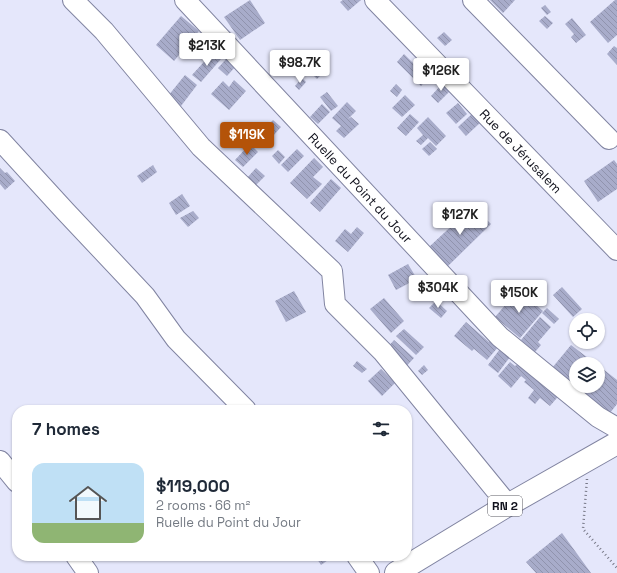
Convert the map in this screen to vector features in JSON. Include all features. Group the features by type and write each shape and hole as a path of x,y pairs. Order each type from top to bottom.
{"main road":[{"name":"RN 2","path":"396,573 508,505 617,443"}],"street":[{"path":"73,0 104,31 201,147 332,271 335,304 383,352 508,505"},
{"name":"Ruelle du Point du Jour","path":"184,0 500,337 598,417 617,428"},
{"path":"473,0 609,139"},
{"name":"Rue de Jérusalem","path":"378,1 617,250"},
{"path":"0,140 145,296 176,339 241,405"},
{"path":"0,460 12,476"},
{"path":"80,561 88,573"},
{"path":"361,561 369,573"}],"path":[{"path":"583,462 588,480 583,529 617,568"}],"building":[{"path":"250,0 265,23 240,40 224,17"},
{"path":"343,0 361,0 348,11 340,2"},
{"path":"490,0 515,0 503,13"},
{"path":"615,0 617,0 617,35 608,43 590,22"},
{"path":"545,5 551,12 547,15 541,8"},
{"path":"181,16 199,31 174,61 156,45"},
{"path":"545,16 553,23 547,29 539,21"},
{"path":"572,18 586,35 576,43 571,37 574,34 565,24"},
{"path":"444,32 452,40 445,46 437,38"},
{"path":"614,46 617,48 617,65 607,54"},
{"path":"213,52 221,59 201,82 192,75"},
{"path":"404,54 428,78 421,86 397,62"},
{"path":"227,58 236,66 227,76 218,68"},
{"path":"317,63 325,71 317,79 309,71"},
{"path":"185,75 197,85 181,106 168,96"},
{"path":"302,78 306,82 299,90 295,86"},
{"path":"234,80 246,91 229,110 211,94 223,81 229,87"},
{"path":"444,82 452,89 438,103 431,96"},
{"path":"396,84 402,90 397,97 390,91"},
{"path":"327,92 338,106 331,111 320,97"},
{"path":"405,95 415,105 402,117 392,108"},
{"path":"347,102 356,111 348,119 351,117 359,124 344,138 336,131 341,126 332,118"},
{"path":"458,103 467,114 456,124 446,113"},
{"path":"322,104 330,112 318,124 310,117"},
{"path":"473,113 482,121 466,136 458,127"},
{"path":"410,114 419,122 406,136 397,128"},
{"path":"428,117 446,136 436,146 428,138 421,145 416,141 423,135 417,128"},
{"path":"273,120 281,127 264,146 256,139"},
{"path":"430,142 437,149 429,156 422,149"},
{"path":"250,144 258,152 243,167 235,160"},
{"path":"297,149 304,156 288,172 281,165"},
{"path":"278,150 285,157 279,164 272,156"},
{"path":"314,158 323,167 313,177 322,184 307,199 290,183"},
{"path":"614,160 617,164 617,189 598,202 584,181"},
{"path":"153,165 157,172 142,183 137,176"},
{"path":"0,168 5,173 7,172 15,181 5,190 0,184"},
{"path":"256,168 265,176 255,186 247,178"},
{"path":"331,179 341,188 320,212 310,203"},
{"path":"182,194 190,206 176,215 169,203"},
{"path":"473,206 491,224 448,266 429,247"},
{"path":"193,211 199,218 188,227 180,218"},
{"path":"357,227 364,233 348,252 335,241 345,229 351,234"},
{"path":"408,264 417,279 396,290 388,275"},
{"path":"562,287 582,309 578,313 569,313 553,295"},
{"path":"518,290 543,311 520,338 495,317"},
{"path":"294,291 306,312 286,322 275,301"},
{"path":"384,298 404,321 391,333 370,309"},
{"path":"436,301 447,311 441,318 429,308"},
{"path":"547,308 559,319 554,324 542,313"},
{"path":"540,317 551,327 538,342 541,345 535,352 521,340"},
{"path":"466,322 489,342 491,340 499,346 487,360 474,349 472,351 454,336"},
{"path":"404,329 424,347 416,355 396,336"},
{"path":"394,340 414,358 401,372 382,354"},
{"path":"569,347 569,349 576,349 587,357 569,357 569,381 552,368"},
{"path":"500,349 510,357 498,373 488,365"},
{"path":"357,361 367,369 362,373 353,366"},
{"path":"510,362 515,366 518,364 525,371 529,366 562,392 550,406 540,398 535,404 528,398 534,390 524,382 526,380 521,376 511,388 498,376"},
{"path":"424,365 428,370 422,375 418,371"},
{"path":"381,369 395,383 382,396 368,381"},
{"path":"605,371 617,380 617,404 610,413 584,393 605,393"},
{"path":"562,533 591,573 536,573 526,562"},
{"path":"318,561 327,561 321,565"}]}
